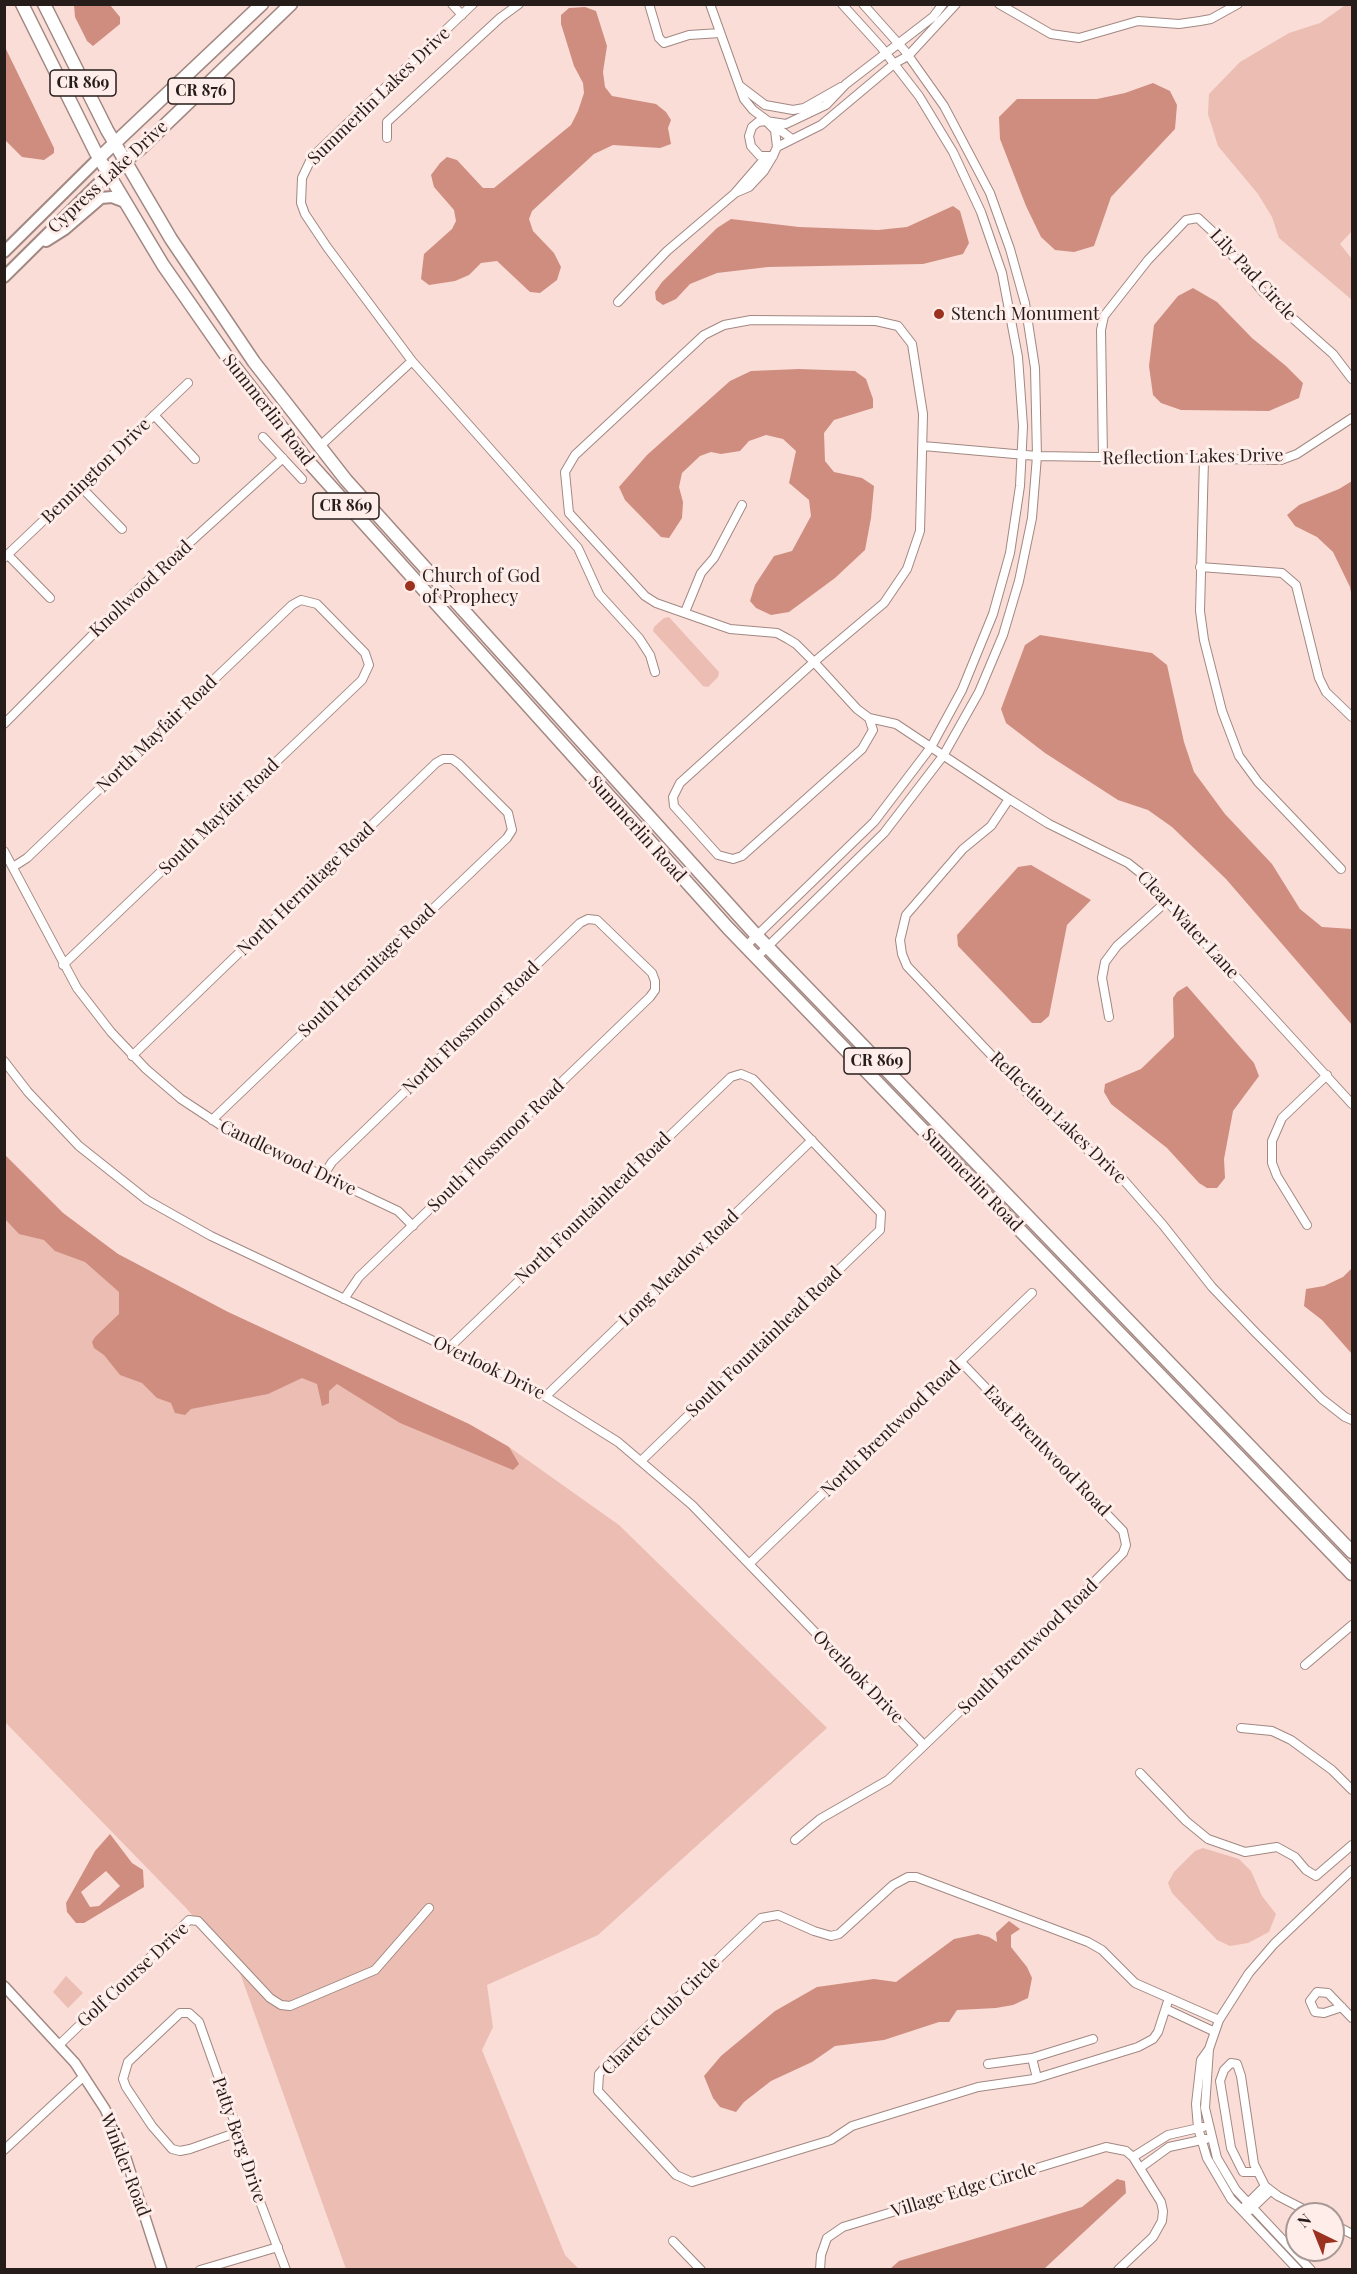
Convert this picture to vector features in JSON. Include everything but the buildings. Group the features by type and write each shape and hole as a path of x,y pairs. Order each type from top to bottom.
{"main road":[{"name":"Summerlin Road","path":"22,4 99,158 125,202 225,354 307,460 652,846 1353,1574"},
{"name":"Summerlin Road","path":"44,4 114,144 171,239 254,362 319,447 570,732 767,947 1353,1552"},
{"name":"Cypress Lake Drive","path":"4,252 99,158 262,4"},
{"name":"Cypress Lake Drive","path":"4,277 108,174 124,162 291,4"},
{"path":"31,250 65,230 101,198 112,197 125,202"}],"street":[{"name":"Summerlin Lakes Drive","path":"452,4 462,15"},
{"name":"Summerlin Lakes Drive","path":"473,4 312,157 305,167 300,191 305,214 411,361 578,548 599,594 647,649 655,672"},
{"path":"387,138 387,122 500,18 519,4"},
{"path":"649,4 659,38 664,43 689,36 712,36 720,33"},
{"path":"710,4 744,99 775,130 777,147"},
{"path":"746,946 873,822 930,747 962,690 993,614 1016,517 1022,455 1018,357 1008,300 993,247 977,203 953,152 934,119 895,63 842,4"},
{"path":"757,957 884,833 943,756 979,692 1011,608 1027,547 1038,456 1037,396 1032,341 1010,249 974,160 944,106 899,44 863,4"},
{"path":"739,85 765,105 793,110 804,108 846,84 887,54 933,17 943,4"},
{"path":"618,302 667,251 734,194 749,187 777,147 821,125 895,63 908,56 956,4"},
{"path":"999,4 1051,34 1079,38 1138,21 1179,24 1211,19 1238,4"},
{"path":"769,157 755,152 749,136 752,127 758,122 766,121 786,124 826,105 846,84"},
{"path":"766,121 792,140"},
{"name":"Lily Pad Circle","path":"1103,458 1101,330 1104,316 1148,260 1186,220 1198,218 1213,232 1263,292 1333,354 1353,379"},
{"path":"923,446 920,531 908,570 884,603 814,662 675,789 674,806 718,855 734,859 742,856 862,749 873,730 869,718 857,709 814,662 796,644 777,633 730,629 656,603 634,587 569,513 565,472 568,464 584,445 704,335 731,323 751,320 876,321 898,326 912,344 923,414 923,446"},
{"path":"319,447 411,361"},
{"name":"Bennington Drive","path":"6,557 188,383"},
{"path":"154,415 195,459"},
{"name":"Reflection Lakes Drive","path":"923,446 1038,456 1281,459 1297,454 1353,418"},
{"path":"263,437 302,479"},
{"name":"Knollwood Road","path":"4,724 133,594 283,458"},
{"path":"1204,459 1200,611 1204,640 1222,711 1239,756 1258,782 1341,869"},
{"path":"80,486 122,529"},
{"path":"685,612 701,573 714,558 742,505"},
{"path":"6,557 50,598"},
{"path":"1200,567 1282,573 1296,585 1319,678 1326,692 1353,717"},
{"name":"North Mayfair Road","path":"12,867 27,858 286,610 301,600 316,604 365,653 369,665"},
{"name":"South Mayfair Road","path":"63,965 362,680 369,665"},
{"name":"Clear Water Lane","path":"869,718 896,724 1049,824 1128,863 1143,875 1353,1104"},
{"name":"North Hermitage Road","path":"132,1056 443,759 452,759 484,787 511,818"},
{"name":"Reflection Lakes Drive","path":"1009,800 991,826 963,849 906,915 900,940 907,966 1031,1097 1120,1177 1163,1225 1212,1287 1256,1333 1322,1399 1345,1418 1353,1420"},
{"name":"South Hermitage Road","path":"212,1120 507,838 512,830 511,818"},
{"name":"Candlewood Drive","path":"4,851 63,965 93,1010 132,1056 166,1087 212,1120 247,1140 398,1211 413,1226"},
{"path":"1109,1017 1102,978 1105,962 1117,946 1167,901"},
{"name":"North Flossmoor Road","path":"323,1176 332,1162 580,923 588,919 597,920 652,973 655,981 651,996"},
{"name":"South Flossmoor Road","path":"344,1299 359,1277 651,996"},
{"name":"Overlook Drive","path":"4,1062 28,1092 79,1146 147,1200 211,1236 546,1396 588,1421 642,1461 692,1505 924,1745"},
{"name":"North Fountainhead Road","path":"449,1348 731,1077 741,1074 753,1078 812,1140"},
{"path":"1308,1225 1277,1176 1272,1163 1272,1141 1282,1118 1327,1075"},
{"name":"South Fountainhead Road","path":"642,1461 875,1236 883,1221 881,1213 812,1140"},
{"name":"Long Meadow Road","path":"546,1396 812,1140"},
{"name":"North Brentwood Road","path":"749,1564 1032,1293"},
{"name":"East Brentwood Road","path":"961,1362 1123,1531 1126,1545"},
{"name":"South Brentwood Road","path":"795,1840 820,1819 881,1786 1122,1555 1126,1545"},
{"path":"1305,1665 1352,1625"},
{"path":"1241,1728 1272,1731 1291,1740 1332,1770 1353,1790"},
{"path":"1140,1773 1186,1821 1208,1839 1245,1852 1277,1847 1295,1857 1306,1870 1316,1876 1353,1845"},
{"path":"1311,2270 1250,2206 1221,2167 1210,2138 1205,2108 1209,2049 1213,2031 1219,2020 1237,1989 1260,1958 1353,1870"},
{"name":"Charter Club Circle","path":"1169,1998 1158,2032 1146,2044 1037,2078 978,2087 852,2126 831,2140 692,2182 676,2175 602,2098 597,2082 605,2067 761,1918 778,1915 814,1931 831,1936 839,1934 900,1880 908,1877 916,1877 1088,1942 1102,1950 1135,1983 1219,2020"},
{"name":"Golf Course Drive","path":"59,2045 189,1920 198,1921 270,1998 281,2005 290,2006 375,1970 429,1908"},
{"name":"Winkler Road","path":"4,1986 59,2045 84,2076 105,2109 123,2149 162,2270"},
{"path":"1342,2007 1353,2018"},
{"path":"1166,2009 1213,2031"},
{"name":"Patty Berg Drive","path":"238,2133 190,2149 180,2151 172,2149 152,2126 123,2079 123,2070 135,2055 180,2013 189,2013 199,2022 238,2133 278,2247 286,2270"},
{"path":"988,2064 1032,2058 1093,2039"},
{"path":"1209,2049 1201,2060 1197,2078 1198,2128 1201,2140 1219,2183 1242,2212 1298,2270"},
{"path":"1032,2058 1037,2078"},
{"path":"1258,2172 1243,2172 1238,2167 1231,2148 1220,2081 1224,2070 1231,2063 1237,2064 1241,2076 1258,2172 1268,2189 1288,2202"},
{"path":"4,2151 84,2076"},
{"path":"1118,2270 1153,2237 1162,2221 1161,2202 1133,2157 1168,2134 1208,2127"},
{"path":"1140,2168 1161,2151 1176,2144 1210,2138"},
{"path":"1155,2142 1161,2151"},
{"name":"Village Edge Circle","path":"820,2270 820,2255 827,2238 843,2227 1093,2150 1116,2148 1133,2157"},
{"path":"1242,2212 1268,2189"},
{"path":"673,2241 701,2270"},
{"path":"200,2270 278,2247"}],"shaded area":[{"path":"1347,4 1352,5 1352,231 1340,244 1352,259 1352,300 1279,238 1272,217 1258,194 1218,146 1208,114 1209,94 1240,62 1289,33 1320,23"},
{"path":"74,5 110,5 120,17 120,24 93,46 87,41 75,17"},
{"path":"585,7 596,11 607,46 603,72 605,87 612,96 656,104 666,112 671,120 668,128 671,144 660,148 613,145 594,154 532,211 529,219 533,231 554,253 561,267 557,280 540,293 530,292 497,261 481,263 469,275 455,281 429,285 421,279 424,254 452,229 456,221 454,210 434,187 431,175 440,163 447,157 457,160 483,188 494,188 571,125 584,93 583,83 574,66 561,24 561,15 569,8"},
{"path":"4,45 54,148 54,153 44,160 22,157 5,140"},
{"path":"1153,83 1170,91 1177,105 1175,129 1111,197 1094,246 1074,252 1055,250 1041,237 1026,206 1000,139 999,117 1017,99 1097,99 1125,93"},
{"path":"953,206 960,211 969,243 963,254 923,264 768,267 717,273 690,284 676,299 663,305 656,300 655,292 662,282 717,228 731,219 799,227 878,230 907,227"},
{"path":"1193,288 1217,302 1252,338 1303,383 1299,398 1269,411 1181,410 1161,403 1153,395 1149,366 1154,325 1178,296"},
{"path":"799,369 855,371 866,379 873,399 873,408 834,420 824,433 825,461 834,472 862,478 874,486 871,518 865,550 835,578 789,612 771,615 756,608 750,601 755,585 774,556 792,551 811,516 809,500 789,483 796,451 783,439 766,435 749,441 740,451 721,454 711,452 700,456 682,473 679,487 683,502 682,518 669,538 661,537 625,500 619,487 647,455 730,381 751,371"},
{"path":"1352,481 1352,598 1350,587 1333,552 1317,537 1295,526 1287,515 1299,505 1339,489"},
{"path":"669,617 719,672 718,677 708,687 703,686 653,631 654,627 664,618"},
{"path":"1040,635 1152,653 1167,665 1184,742 1194,772 1225,814 1272,864 1300,909 1322,927 1352,929 1352,1025 1226,879 1172,827 1148,810 1118,800 1045,753 1006,723 1001,709 1025,645"},
{"path":"1031,865 1091,900 1067,925 1049,1016 1041,1023 1032,1023 958,946 957,935 1018,867"},
{"path":"1187,986 1254,1063 1259,1076 1233,1111 1224,1159 1225,1178 1217,1188 1207,1188 1199,1183 1167,1148 1111,1104 1104,1092 1105,1084 1141,1069 1174,1037 1173,998 1177,992"},
{"path":"4,1154 63,1213 118,1254 228,1312 469,1424 509,1447 619,1525 827,1728 598,1935 487,1985 493,2027 482,2050 565,2255 579,2269 346,2269 240,1973 187,1909 5,1722"},
{"path":"4,1154 63,1213 118,1254 228,1312 469,1424 509,1447 519,1464 513,1470 400,1423 337,1384 329,1391 329,1403 322,1406 317,1384 302,1378 268,1394 191,1409 185,1415 175,1413 171,1403 157,1398 142,1383 120,1375 104,1355 94,1348 92,1342 95,1337 119,1314 119,1292 85,1262 55,1251 44,1240 19,1234 5,1219"},
{"path":"1352,1268 1352,1354 1322,1320 1304,1306 1306,1289 1324,1286 1343,1277"},
{"path":"110,1834 132,1863 143,1870 144,1887 84,1923 76,1923 67,1912 66,1903 95,1851","holes":["106,1871 120,1886 99,1906 90,1907 81,1892"]},
{"path":"1203,1848 1239,1859 1251,1871 1262,1896 1276,1914 1269,1932 1248,1943 1230,1946 1217,1940 1172,1893 1168,1883 1174,1872 1195,1851"},
{"path":"1009,1921 1020,1929 1011,1935 1011,1947 1027,1967 1032,1978 1028,1998 1013,2005 996,2008 957,2010 949,2022 939,2022 884,2040 835,2046 812,2062 771,2081 744,2102 736,2112 720,2107 713,2098 704,2076 721,2056 775,2011 817,1987 874,1979 896,1982 954,1939 978,1934 997,1942 996,1933"},
{"path":"66,1976 83,1993 68,2008 53,1992"},
{"path":"1117,2179 1125,2181 1126,2193 1044,2269 890,2269 899,2261 1082,2207"}],"place":[{"name":"Stench Monument","path":"939,314"},
{"name":"Church of God of Prophecy","path":"410,586"}]}
